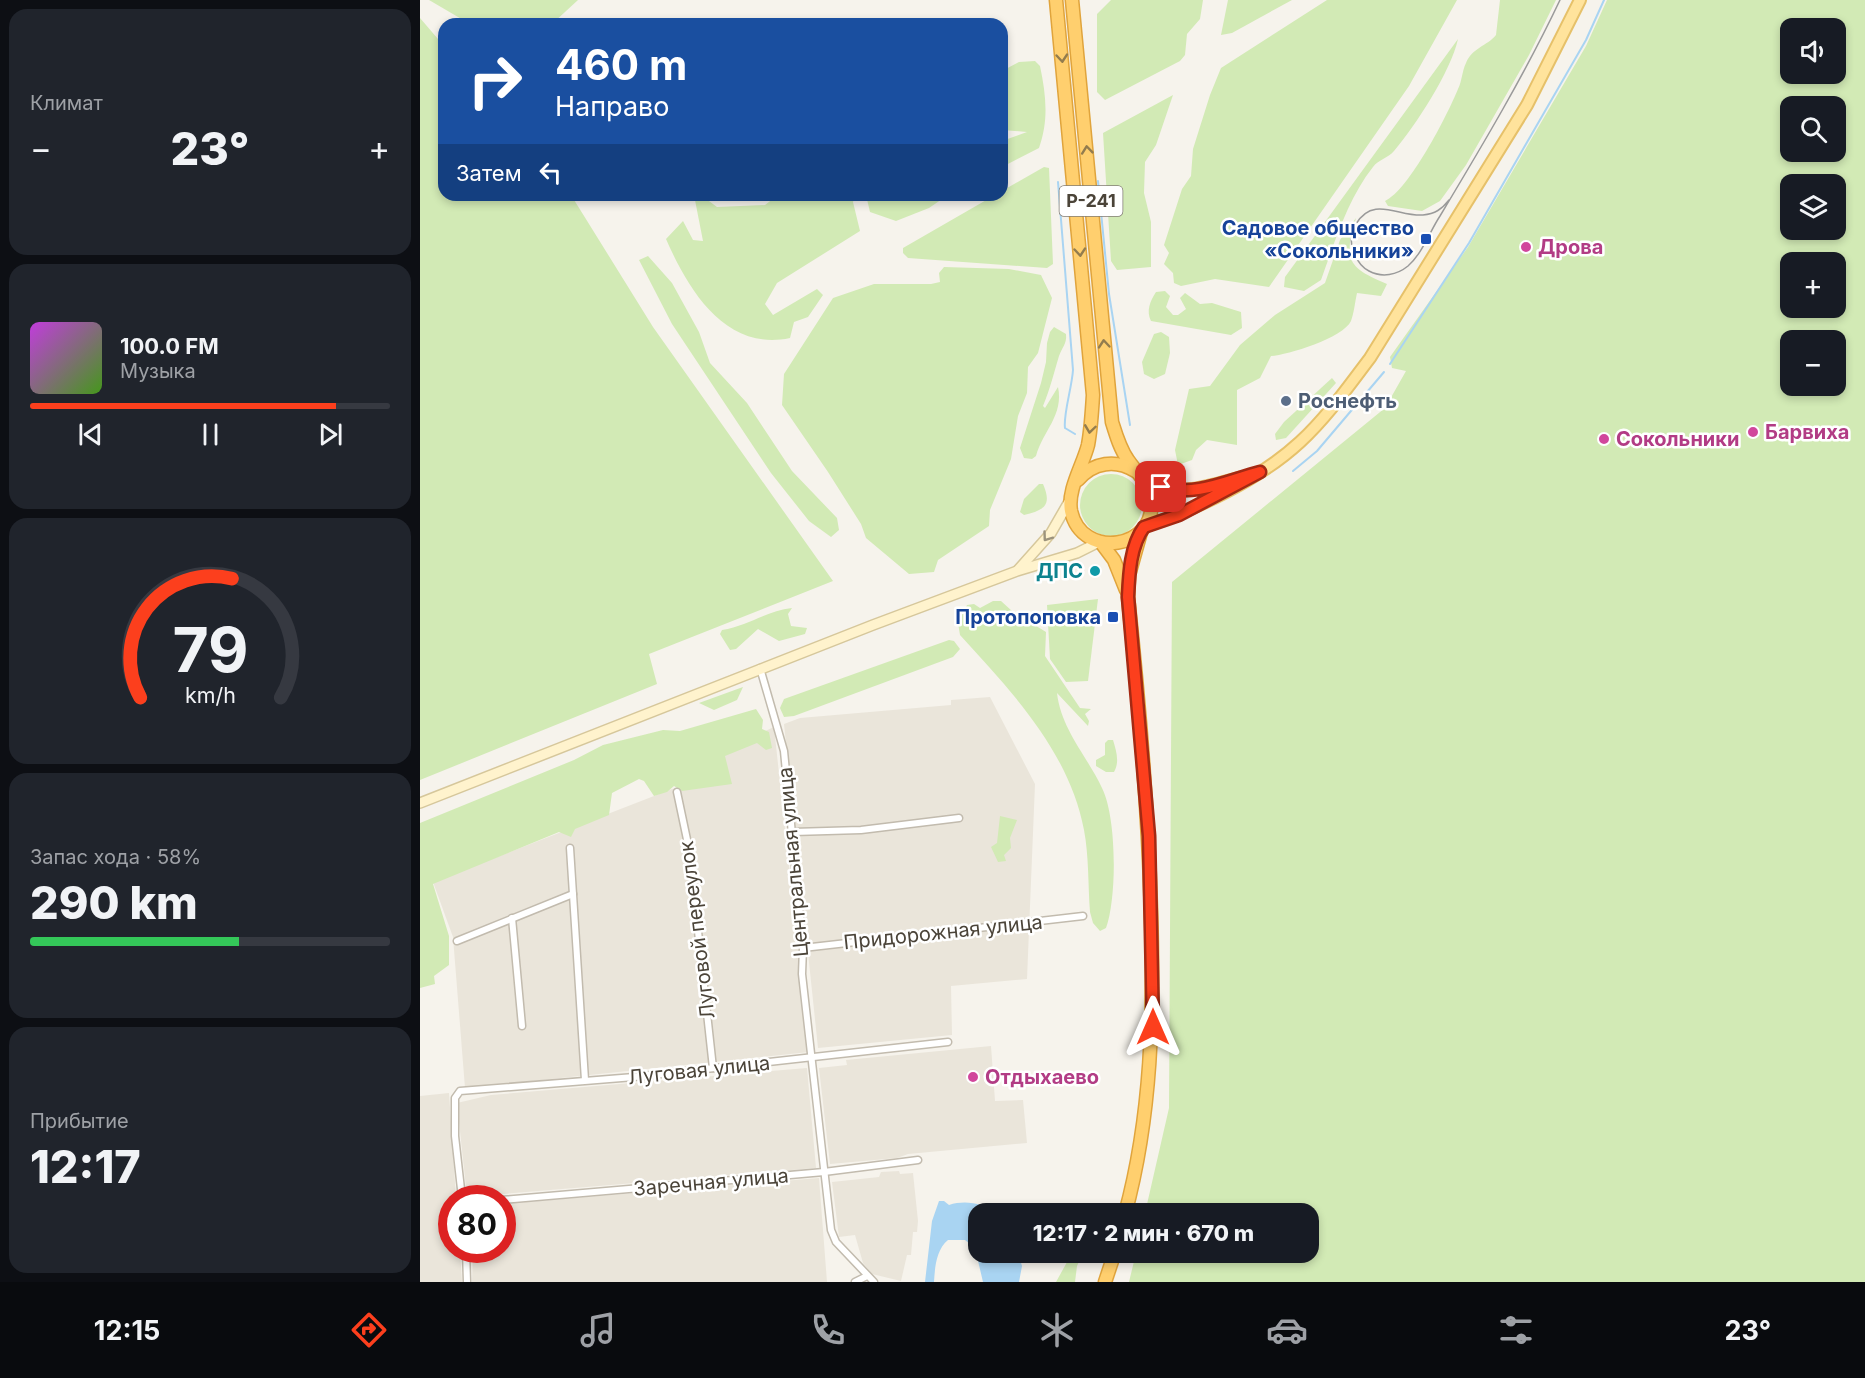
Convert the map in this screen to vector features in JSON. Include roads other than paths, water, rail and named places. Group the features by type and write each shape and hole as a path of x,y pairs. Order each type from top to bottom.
{"highway":[{"name":"Р-241","path":"1056,0 1093,395 1088,442 1073,492 1075,521 1081,532 1101,543 1114,560 1128,597"},
{"name":"Р-241","path":"1072,0 1112,422 1127,459 1140,475 1152,501 1151,512 1143,529 1129,574 1128,597 1149,836 1153,1027 1144,1112 1127,1203"},
{"path":"1073,492 1080,477 1098,465 1119,464 1140,475"},
{"path":"1101,543 1124,543 1143,529"},
{"path":"1105,1282 1111,1263"}],"main road":[{"path":"1143,529 1179,515 1260,472 1300,442 1338,400 1370,358 1527,105 1580,0"},
{"path":"1140,475 1170,489 1190,492 1260,472"},
{"path":"1017,571 1051,533 1073,492"},
{"path":"420,803 760,668 1017,571 1077,553 1101,543"}],"street":[{"name":"Центральная улица","path":"760,668 784,751 803,948 802,975 828,1215 836,1242 874,1282"},
{"name":"Луговой переулок","path":"677,792 689,849 713,1068"},
{"path":"793,832 861,830 959,818"},
{"path":"570,848 585,1080"},
{"path":"457,941 573,894"},
{"name":"Придорожная улица","path":"803,948 1083,916"},
{"path":"512,918 522,1026"},
{"name":"Луговая улица","path":"460,1185 454,1136 454,1098 456,1093 469,1089 713,1068 948,1042"},
{"name":"Заречная улица","path":"516,1199 824,1172 918,1160"},
{"path":"466,1263 467,1282"},
{"path":"855,1282 867,1276"}],"water":[{"path":"939,1201 944,1201 949,1205 968,1203 968,1242 965,1240 948,1240 939,1254 934,1282 925,1282 932,1221"},
{"path":"979,1263 1021,1263 1019,1282 983,1282"}],"waterway":[{"path":"1390,364 1469,243 1586,40 1604,0"},
{"path":"1098,181 1109,294 1130,425"},
{"path":"1058,182 1073,370 1065,428 1075,434"},
{"path":"1293,471 1317,451 1384,372"}],"tram line":[{"path":"1449,200 1431,214 1414,215 1378,209 1363,215 1354,227 1352,237 1353,250 1359,262 1374,273 1389,274 1404,269 1418,255 1503,110 1560,0"}],"place":[{"name":"Садовое общество «Сокольники»","path":"1426,239"},
{"name":"Дрова","path":"1526,247"},
{"name":"Роснефть","path":"1286,401"},
{"name":"Барвиха","path":"1753,432"},
{"name":"Сокольники","path":"1604,439"},
{"name":"ДПС","path":"1095,571"},
{"name":"Протопоповка","path":"1113,617"},
{"name":"Отдыхаево","path":"973,1077"}]}
